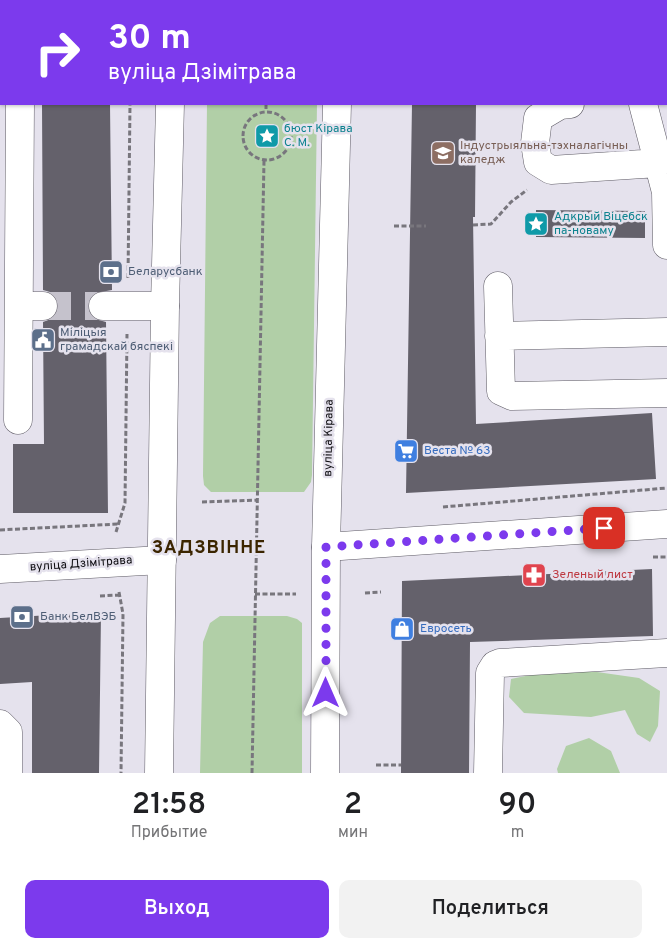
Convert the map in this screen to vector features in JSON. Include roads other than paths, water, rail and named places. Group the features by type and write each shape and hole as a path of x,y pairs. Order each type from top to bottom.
{"main road":[{"path":"18,420 31,306 20,105"},
{"path":"158,773 170,105"},
{"name":"вуліца Кірава","path":"325,773 326,547 337,105"},
{"path":"560,105 538,118 535,143 538,162 551,170 658,164"},
{"path":"643,105 666,192 667,245"},
{"path":"498,286 502,391 512,396 667,393"},
{"path":"103,306 165,306"},
{"path":"499,336 667,332"},
{"path":"326,547 667,524"},
{"name":"вуліца Дзімітрава","path":"0,569 162,560"},
{"path":"488,773 490,673 495,665 500,663 667,652"},
{"path":"0,724 8,732 8,773"}],"tunnel":[{"path":"43,306 103,306"}],"place":[{"name":"бюст Кірава С. М.","path":"267,136"},
{"name":"Індустрыяльна-тэхналагічны каледж","path":"443,153"},
{"name":"Адкрый Віцебск па-новаму","path":"536,224"},
{"name":"Беларусбанк","path":"111,272"},
{"name":"Міліцыя грамадскай бяспекі","path":"43,340"},
{"name":"Веста № 63","path":"406,451"},
{"name":"Зеленый лист","path":"534,575"},
{"name":"Банк БелВЭБ","path":"22,617"},
{"name":"Евросеть","path":"402,629"}],"district":[{"name":"ЗАДЗВІННЕ","path":"209,548"}]}
